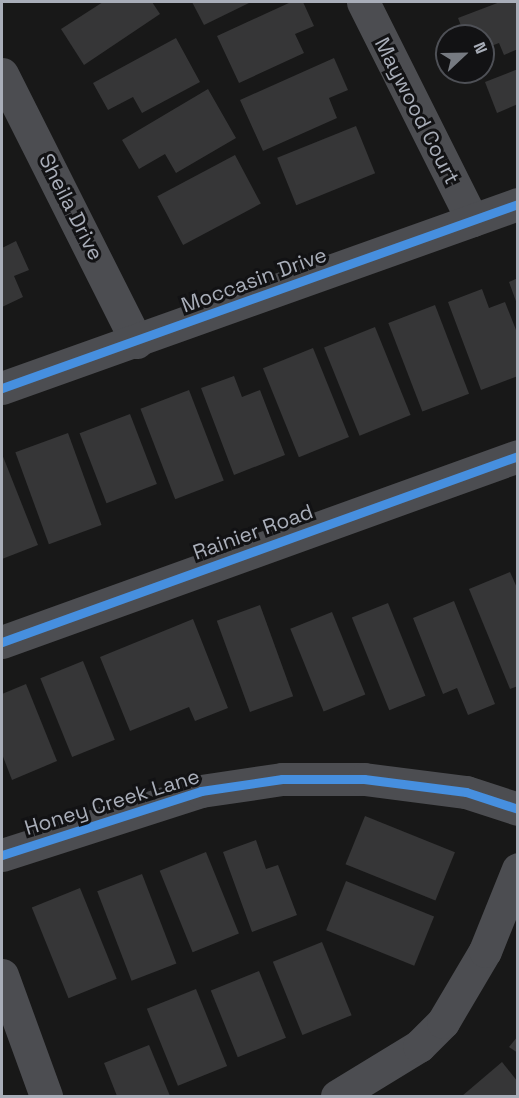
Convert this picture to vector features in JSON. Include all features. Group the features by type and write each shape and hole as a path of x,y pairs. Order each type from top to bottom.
{"street":[{"name":"Maywood Court","path":"363,2 472,220"},
{"name":"Sheila Drive","path":"2,74 137,342"},
{"name":"Moccasin Drive","path":"2,388 137,342 518,204"},
{"name":"Rainier Road","path":"2,642 518,456"},
{"name":"Honey Creek Lane","path":"2,855 201,791 282,779 398,783 466,792 518,809"},
{"path":"337,1096 418,1046 442,1023 485,951 518,869"},
{"path":"2,975 46,1096"}],"building":[{"path":"103,2 152,2 160,14 84,65 61,29"},
{"path":"192,2 251,2 204,25"},
{"path":"291,2 303,2 314,26 295,34 304,53 239,83 217,36"},
{"path":"500,2 518,2 518,49 504,55 499,43 495,44 495,24 460,24 458,18"},
{"path":"176,38 200,82 142,113 133,97 108,110 93,83"},
{"path":"334,58 348,90 329,98 337,118 263,151 240,100"},
{"path":"518,69 518,104 497,113 486,84 495,84 495,78"},
{"path":"208,89 236,138 176,173 165,154 139,169 122,140"},
{"path":"356,126 375,173 296,205 277,158"},
{"path":"235,155 261,204 183,245 157,196"},
{"path":"16,241 29,270 14,276 23,297 2,307 2,248"},
{"path":"518,278 518,304 517,304 509,282"},
{"path":"482,289 489,308 505,302 518,335 518,376 481,390 448,302"},
{"path":"435,305 469,394 422,412 388,323"},
{"path":"375,327 411,415 360,436 324,348"},
{"path":"313,348 349,437 299,457 263,368"},
{"path":"234,376 242,397 260,390 285,455 234,475 201,388"},
{"path":"189,390 224,481 175,499 140,409"},
{"path":"130,414 157,484 106,503 80,433"},
{"path":"68,433 102,525 49,544 15,452"},
{"path":"2,454 38,545 2,559"},
{"path":"510,572 518,590 518,686 510,689 469,589"},
{"path":"454,601 495,704 468,715 457,688 443,694 413,618"},
{"path":"388,603 425,696 389,710 352,618"},
{"path":"260,605 293,696 250,712 217,621"},
{"path":"332,612 365,695 324,711 290,629"},
{"path":"193,619 228,708 195,721 189,707 130,731 100,657"},
{"path":"83,661 115,740 72,757 40,678"},
{"path":"26,684 57,761 12,780 2,754 2,694"},
{"path":"365,816 455,852 435,901 346,864"},
{"path":"256,840 266,869 278,865 297,915 252,932 223,852"},
{"path":"206,852 239,934 193,952 160,871"},
{"path":"142,874 176,964 132,981 97,891"},
{"path":"346,881 434,917 414,966 326,930"},
{"path":"80,888 117,979 68,998 32,907"},
{"path":"322,942 352,1015 302,1035 273,962"},
{"path":"259,971 286,1038 238,1057 211,990"},
{"path":"196,989 227,1066 178,1086 147,1009"},
{"path":"518,1036 518,1053 509,1047"},
{"path":"149,1045 170,1096 117,1096 104,1063"},
{"path":"502,1062 518,1082 518,1096 462,1096"}],"cycle path":[{"path":"2,388 518,204"},
{"path":"2,642 518,456"},
{"path":"2,855 201,791 282,779 364,779 466,792 518,809"}]}
